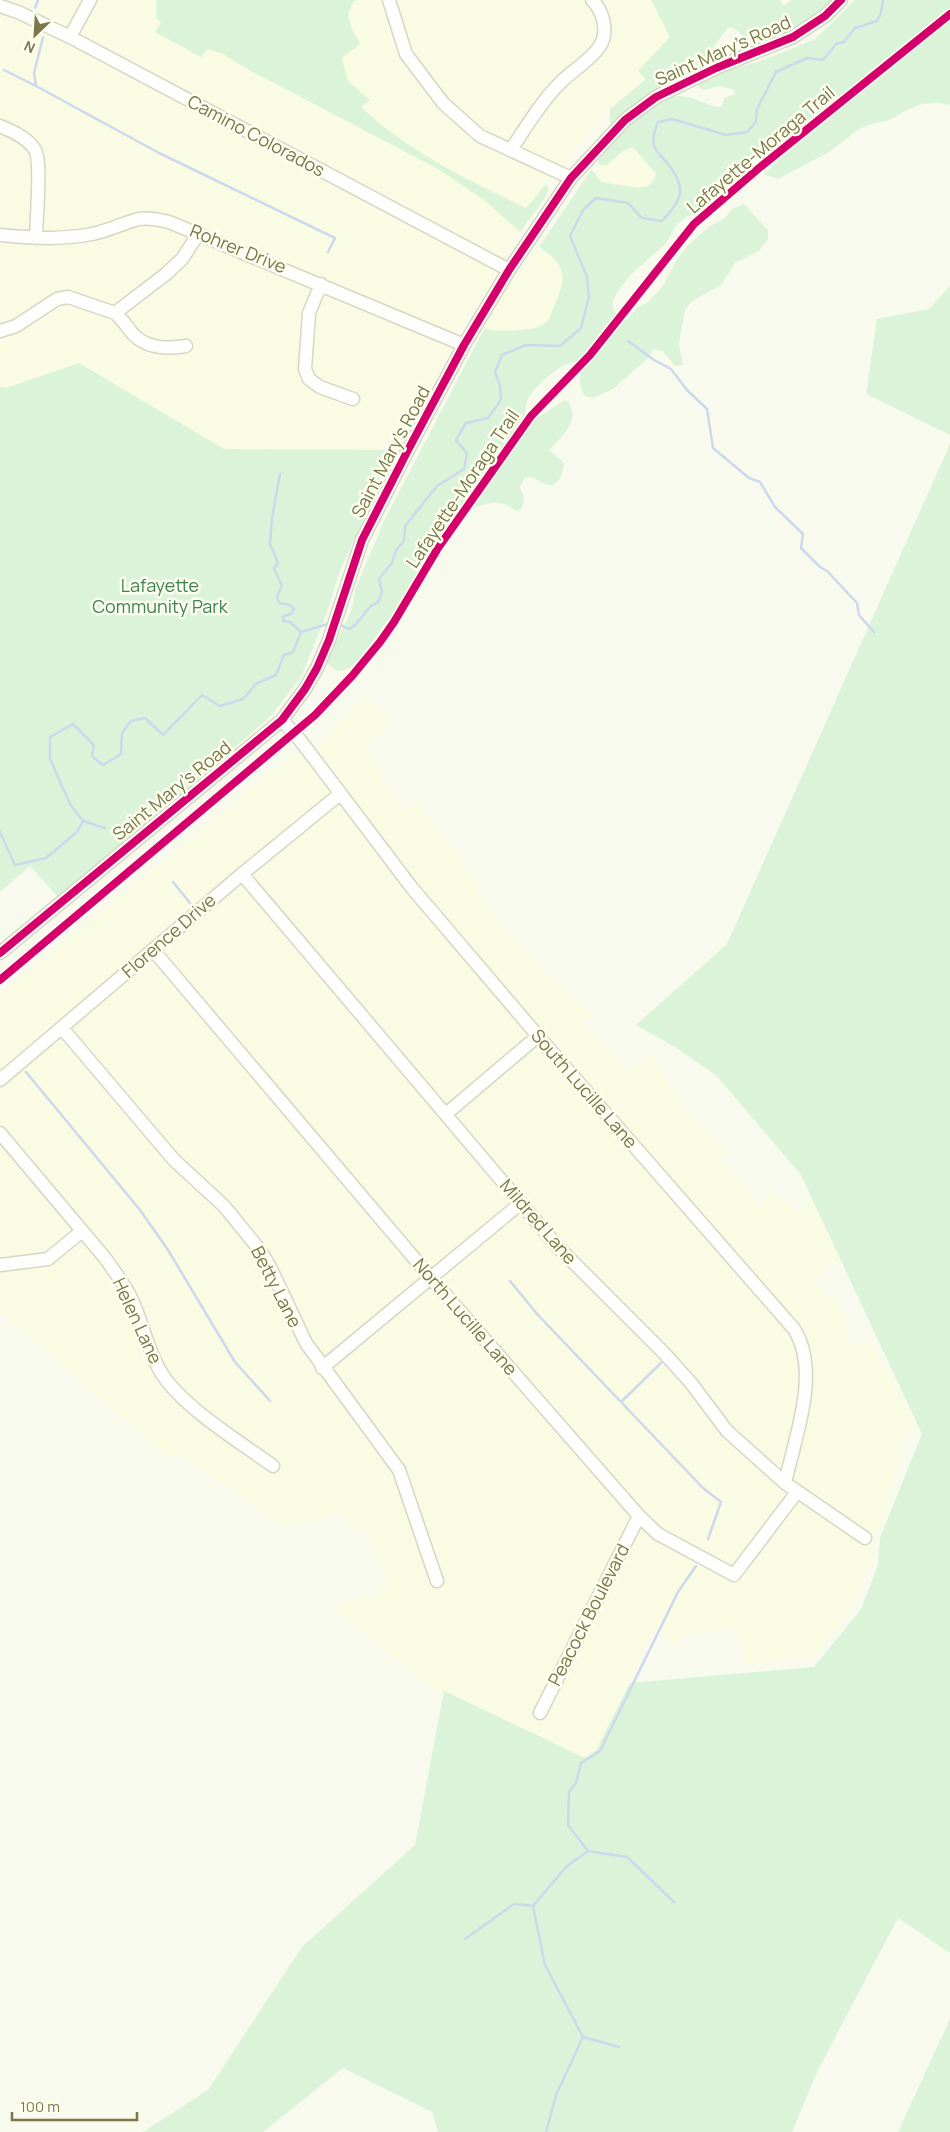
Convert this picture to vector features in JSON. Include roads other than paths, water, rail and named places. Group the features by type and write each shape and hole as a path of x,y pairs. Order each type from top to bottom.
{"street":[{"path":"70,38 90,0"},
{"path":"389,0 406,54 443,103 480,136 571,178"},
{"path":"511,150 530,121 560,83 601,46 604,35 603,20 598,6 592,0"},
{"name":"Saint Mary's Road","path":"0,953 282,720 305,689 329,640 369,525 464,345 509,270 571,178 625,120 656,97 688,80 793,37 825,16 842,0"},
{"name":"Camino Colorados","path":"0,6 18,12 70,38 509,270"},
{"path":"0,126 23,138 36,151 38,174 36,238"},
{"name":"Rohrer Drive","path":"0,235 36,238 90,235 140,219 170,222 464,345"},
{"path":"116,313 172,269 182,259 199,233"},
{"path":"321,284 309,313 305,369 309,379 320,387 353,399"},
{"path":"0,331 16,326 58,299 68,297 116,313 123,319 134,336 150,345 167,349 186,346"},
{"name":"South Lucille Lane","path":"282,720 300,740 412,888 538,1036 780,1312 800,1339 806,1360 806,1385 785,1483"},
{"name":"Florence Drive","path":"0,1080 242,874 340,794"},
{"name":"Mildred Lane","path":"242,874 521,1203 577,1267 663,1352 691,1383 727,1431 785,1483 865,1538"},
{"name":"North Lucille Lane","path":"153,950 431,1278 639,1516 658,1534 734,1575 797,1492"},
{"name":"Betty Lane","path":"62,1028 174,1160 224,1206 243,1227 265,1258 300,1334 322,1368 399,1470 436,1581"},
{"path":"446,1114 538,1036"},
{"name":"Helen Lane","path":"0,1133 105,1258 126,1289 154,1358 170,1385 191,1405 273,1466"},
{"path":"322,1368 521,1203"},
{"path":"0,1266 48,1260 82,1231"},
{"name":"Peacock Boulevard","path":"540,1713 639,1516"}],"waterway":[{"path":"35,8 38,0"},
{"path":"338,624 350,629 369,608 378,602 382,592 379,579 392,563 396,550 404,541 405,526 437,486 464,469 467,453 456,440 466,423 488,418 501,400 500,385 495,372 502,355 526,345 560,346 581,328 589,297 587,277 570,236 583,210 596,198 628,203 642,218 662,221 678,200 680,193 678,180 655,148 653,142 658,122 672,119 726,135 747,132 756,122 757,109 776,72 807,58 823,60 836,44 844,42 855,28 877,21 881,13 883,0"},
{"path":"43,37 34,73 36,86 159,153 335,238 328,252"},
{"path":"4,70 36,86"},
{"path":"628,341 654,360 671,369 687,390 707,409 713,448 749,478 760,482 775,507 803,534 801,548 820,567 827,571 857,603 859,615 874,632"},
{"path":"280,474 272,518 270,544 278,563 274,568 282,586 277,596 279,603 290,605 294,609 292,613 283,617 283,621 290,622 301,632"},
{"path":"0,832 15,865 46,858 77,832 83,821 70,804 50,759 50,737 73,724 94,745 92,756 103,765 121,754 122,733 131,721 145,718 163,735 202,695 220,706 243,699 256,684 276,675 284,655 293,652 301,632 331,623"},
{"path":"83,821 105,828"},
{"path":"173,882 190,903"},
{"path":"26,1072 140,1210 168,1250 235,1362 270,1401"},
{"path":"510,1281 538,1315 703,1488 721,1502 708,1539"},
{"path":"621,1402 661,1363"},
{"path":"674,1902 627,1857 588,1851 568,1825 569,1792 576,1783 581,1763 600,1751 678,1592 696,1566"},
{"path":"587,1852 567,1866 533,1906 545,1965 583,2037 619,2047"},
{"path":"465,1939 514,1904 533,1906"},
{"path":"546,2132 556,2095 583,2037"}],"park label":[{"name":"Lafayette Community Park","path":"160,596"}]}
